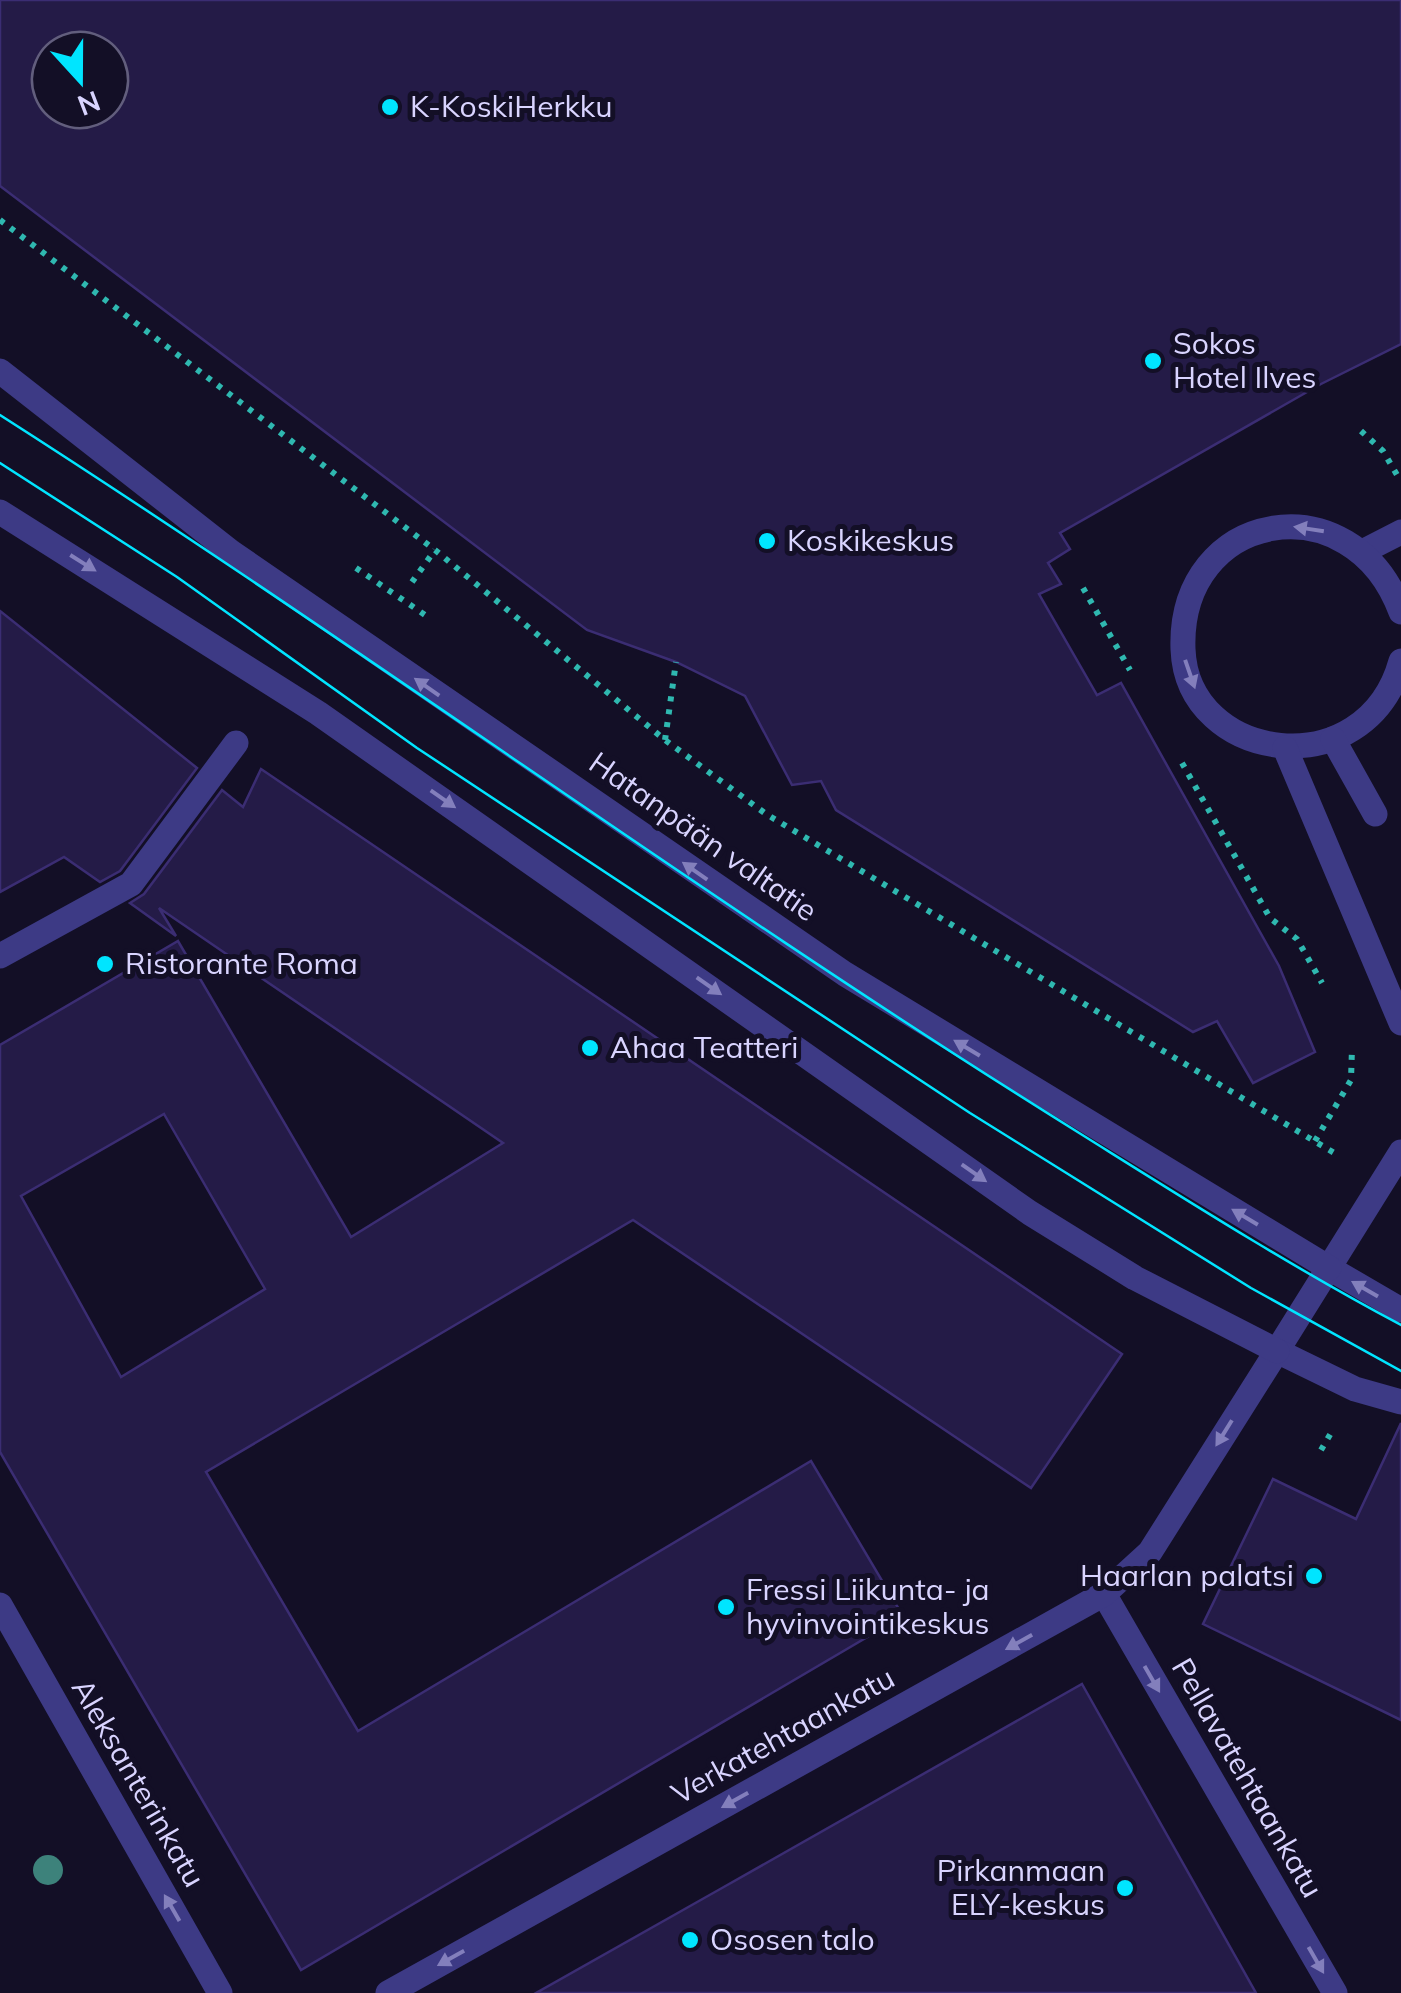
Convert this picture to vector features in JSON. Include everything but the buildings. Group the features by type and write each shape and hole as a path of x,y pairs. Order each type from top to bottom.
{"street":[{"name":"Hatanpään valtatie","path":"0,371 232,552 845,974 1401,1310"},
{"path":"0,512 318,713 1030,1212 1135,1278 1277,1351 1355,1389 1401,1402"},
{"path":"1401,612 1389,579 1364,550 1331,532 1293,526 1256,532 1222,551 1197,580 1184,616 1183,654 1196,691 1219,720 1252,740 1285,748 1319,746 1350,732 1376,710 1395,682 1401,660"},
{"path":"1364,550 1401,532"},
{"path":"1334,739 1374,814"},
{"path":"0,956 131,884 236,743"},
{"path":"1285,748 1401,1023"},
{"name":"Verkatehtaankatu","path":"388,1993 1104,1594 1150,1552 1401,1152"},
{"name":"Pellavatehtaankatu","path":"1104,1594 1335,1993"},
{"name":"Aleksanterinkatu","path":"0,1604 220,1993"}],"path":[{"path":"0,220 434,550 665,740 766,814 1314,1141 1351,1080 1351,1040"},
{"path":"1361,431 1383,451 1401,482"},
{"path":"412,582 434,550"},
{"path":"1083,588 1132,674"},
{"path":"665,740 676,662"},
{"path":"1182,762 1270,918 1297,939 1330,998"}],"tram line":[{"path":"0,415 946,1049 1241,1233 1401,1325"},
{"path":"0,463 177,577 417,748 970,1113 1251,1288 1401,1371"}],"place":[{"name":"K-KoskiHerkku","path":"390,107"},
{"name":"Sokos Hotel Ilves","path":"1153,361"},
{"name":"Koskikeskus","path":"767,541"},
{"name":"Ristorante Roma","path":"105,964"},
{"name":"Ahaa Teatteri","path":"590,1048"},
{"name":"Haarlan palatsi","path":"1314,1576"},
{"name":"Fressi Liikunta- ja hyvinvointikeskus","path":"726,1607"},
{"name":"Pirkanmaan ELY-keskus","path":"1125,1888"},
{"name":"Ososen talo","path":"690,1940"}]}
